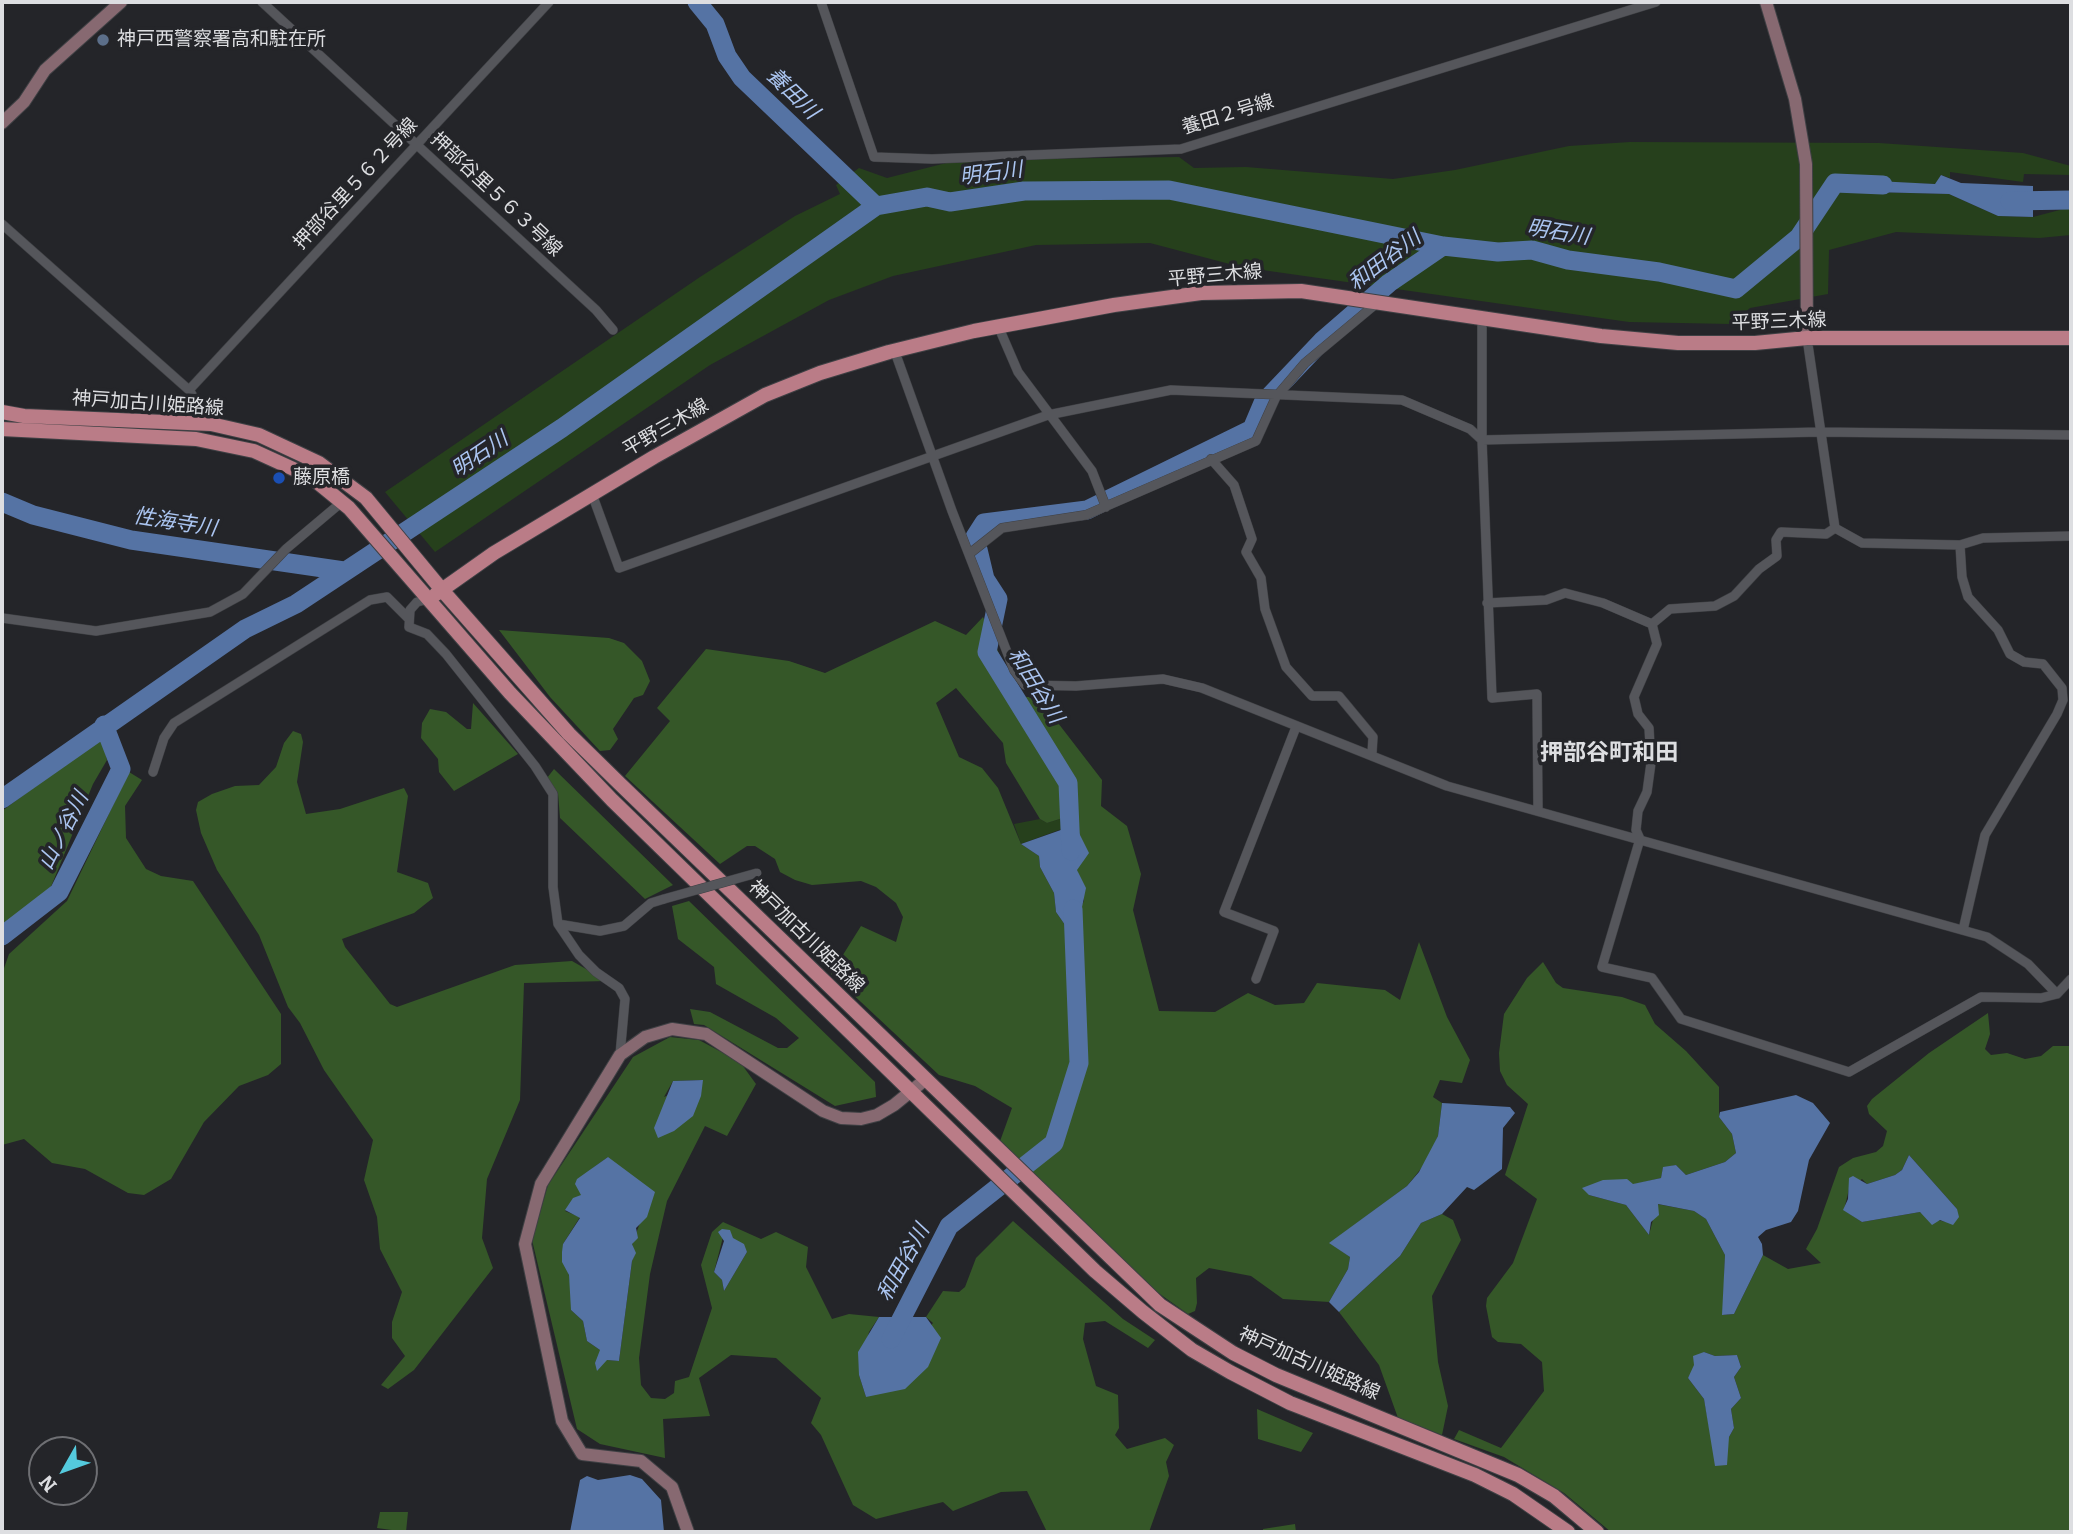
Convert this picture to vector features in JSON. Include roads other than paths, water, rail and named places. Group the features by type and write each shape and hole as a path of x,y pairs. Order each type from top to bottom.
{"main road":[{"name":"平野三木線","path":"429,599 494,553 765,395 820,373 895,352 1114,305 1200,293 1301,290 1601,336 1678,343 1755,343 1806,334 2071,338"},
{"name":"神戸加古川姫路線","path":"2,412 24,416 211,424 259,435 319,463 366,498 442,590 569,734 1160,1306 1197,1331 1276,1375 1518,1475 1554,1496 1597,1532"},
{"name":"神戸加古川姫路線","path":"2,429 196,439 254,451 311,477 346,505 510,693 612,800 1095,1271 1192,1349 1290,1403 1475,1475 1513,1494 1568,1532"}],"street":[{"path":"2,123 23,102 45,69 121,2"},
{"name":"押部谷里５６３号線","path":"261,2 596,310 614,330"},
{"name":"押部谷里５６２号線","path":"190,390 549,2"},
{"name":"養田２号線","path":"821,2 874,157 932,159 1181,149 1656,2"},
{"path":"1766,2 1795,99 1806,164 1806,334 1835,528"},
{"path":"2,225 190,390 211,424"},
{"path":"969,554 1002,528 1086,515 1255,441 1276,397 1305,363 1374,300"},
{"path":"1482,317 1482,440 1492,698 1537,694 1538,809"},
{"path":"999,328 1018,372 1092,471 1106,508"},
{"path":"895,352 932,457 1014,670 1025,685 1076,686 1163,679 1202,688 1296,727 1372,753 1447,786 1538,809 1987,937 2028,964 2057,994"},
{"path":"592,494 619,568 1048,415 1171,390 1276,397 1326,394 1402,400 1470,429 1482,440 1819,432 2071,435"},
{"path":"1211,459 1234,485 1252,539 1246,552 1261,578 1265,609 1286,667 1312,696 1339,696 1373,737 1372,753"},
{"path":"2,618 96,631 209,612 243,594 286,549 346,505"},
{"path":"1835,528 1862,542 1960,545 1983,538 2071,536"},
{"path":"1652,624 1670,609 1715,606 1734,596 1759,569 1777,556 1776,540 1781,532 1826,534 1835,528"},
{"path":"1960,545 1962,578 1968,597 1997,630 2010,654 2024,662 2043,664 2062,688 2063,699 2057,715 1985,835 1963,930"},
{"path":"1487,603 1546,600 1566,593 1603,603 1652,624"},
{"path":"153,772 164,738 174,723 370,600 387,597 408,618"},
{"path":"429,599 417,602 408,618 409,627 427,634 446,654 553,794 553,887 558,924 579,956 619,988 625,999 620,1055"},
{"path":"1652,624 1657,644 1634,697 1638,714 1649,727 1651,763 1647,792 1638,811 1636,830 1640,839 1602,967 1652,978 1681,1020 1849,1072 1981,997 2042,999 2057,994 2071,979"},
{"path":"1256,979 1274,931 1224,912 1296,727"},
{"path":"558,924 600,931 624,926 651,903 757,873"},
{"path":"688,1532 672,1487 641,1461 582,1454 562,1421 525,1244 541,1184 620,1055 645,1037 672,1029 706,1034 823,1111 841,1118 860,1119 877,1115 926,1079"}],"water":[{"path":"1941,175 1961,183 2033,186 2033,217 1998,216 1949,194 1871,192 1857,189 1857,180 1935,184"},
{"path":"1075,825 1089,853 1077,870 1086,888 1076,936 1072,935 1056,912 1054,893 1040,867 1039,856 1021,844"},
{"path":"703,1080 701,1096 693,1116 674,1131 658,1138 654,1128 673,1081"},
{"path":"1796,1095 1813,1103 1830,1123 1809,1160 1798,1211 1791,1222 1766,1230 1758,1237 1763,1255 1734,1314 1722,1315 1725,1255 1706,1219 1694,1211 1658,1204 1659,1215 1651,1222 1649,1235 1626,1205 1589,1195 1582,1188 1603,1180 1627,1179 1633,1184 1661,1178 1663,1167 1676,1165 1686,1175 1725,1162 1736,1153 1732,1134 1719,1117 1720,1112"},
{"path":"1442,1103 1510,1107 1515,1113 1503,1128 1502,1169 1474,1190 1467,1187 1442,1214 1421,1223 1400,1256 1339,1312 1329,1302 1348,1269 1350,1257 1329,1243 1407,1186 1419,1172 1438,1136"},
{"path":"1909,1155 1957,1209 1959,1217 1953,1225 1940,1220 1932,1225 1920,1212 1862,1222 1843,1210 1848,1199 1849,1178 1853,1176 1867,1184 1895,1175 1902,1170"},
{"path":"608,1157 655,1192 647,1217 636,1228 638,1238 632,1244 636,1253 632,1261 619,1361 607,1360 597,1371 595,1363 600,1350 587,1341 583,1321 571,1310 569,1275 562,1262 562,1252 563,1244 580,1218 565,1210 573,1198 581,1195 575,1184 577,1179"},
{"path":"722,1229 730,1230 733,1238 744,1244 747,1252 724,1291 722,1280 714,1272 724,1241 718,1232"},
{"path":"879,1317 926,1317 941,1338 928,1367 905,1389 866,1397 859,1375 858,1352"},
{"path":"1704,1352 1715,1356 1737,1355 1741,1367 1734,1377 1741,1398 1731,1409 1734,1428 1729,1437 1727,1465 1715,1466 1704,1399 1688,1378 1694,1365 1693,1356"},
{"path":"630,1475 642,1479 661,1500 664,1532 570,1532 580,1480 587,1476 598,1480"}],"waterway":[{"name":"養田川","path":"697,2 715,24 727,56 742,78 876,206"},
{"name":"明石川","path":"2,799 245,629 296,604 562,428 876,206 927,197 950,202 1024,191 1169,190 1443,246 1498,252 1532,250 1568,260 1659,272 1736,289 1799,237 1835,183 1883,185"},
{"name":"明石川","path":"2010,201 2071,200"},
{"name":"和田谷川","path":"1071,851 1068,783 987,652 998,599 985,579 975,537 984,523 1087,510 1252,429 1263,403 1322,341 1389,283 1443,246"},
{"name":"性海寺川","path":"2,502 33,515 131,540 344,571"},
{"name":"山ノ谷川","path":"2,936 59,892 121,769 104,725"},
{"name":"和田谷川","path":"891,1339 949,1226 1054,1143 1079,1063 1073,909"}],"place":[{"name":"神戸西警察署高和駐在所","path":"103,40"},
{"name":"藤原橋","path":"279,478"}],"district":[{"name":"押部谷町和田","path":"1609,754"}]}
